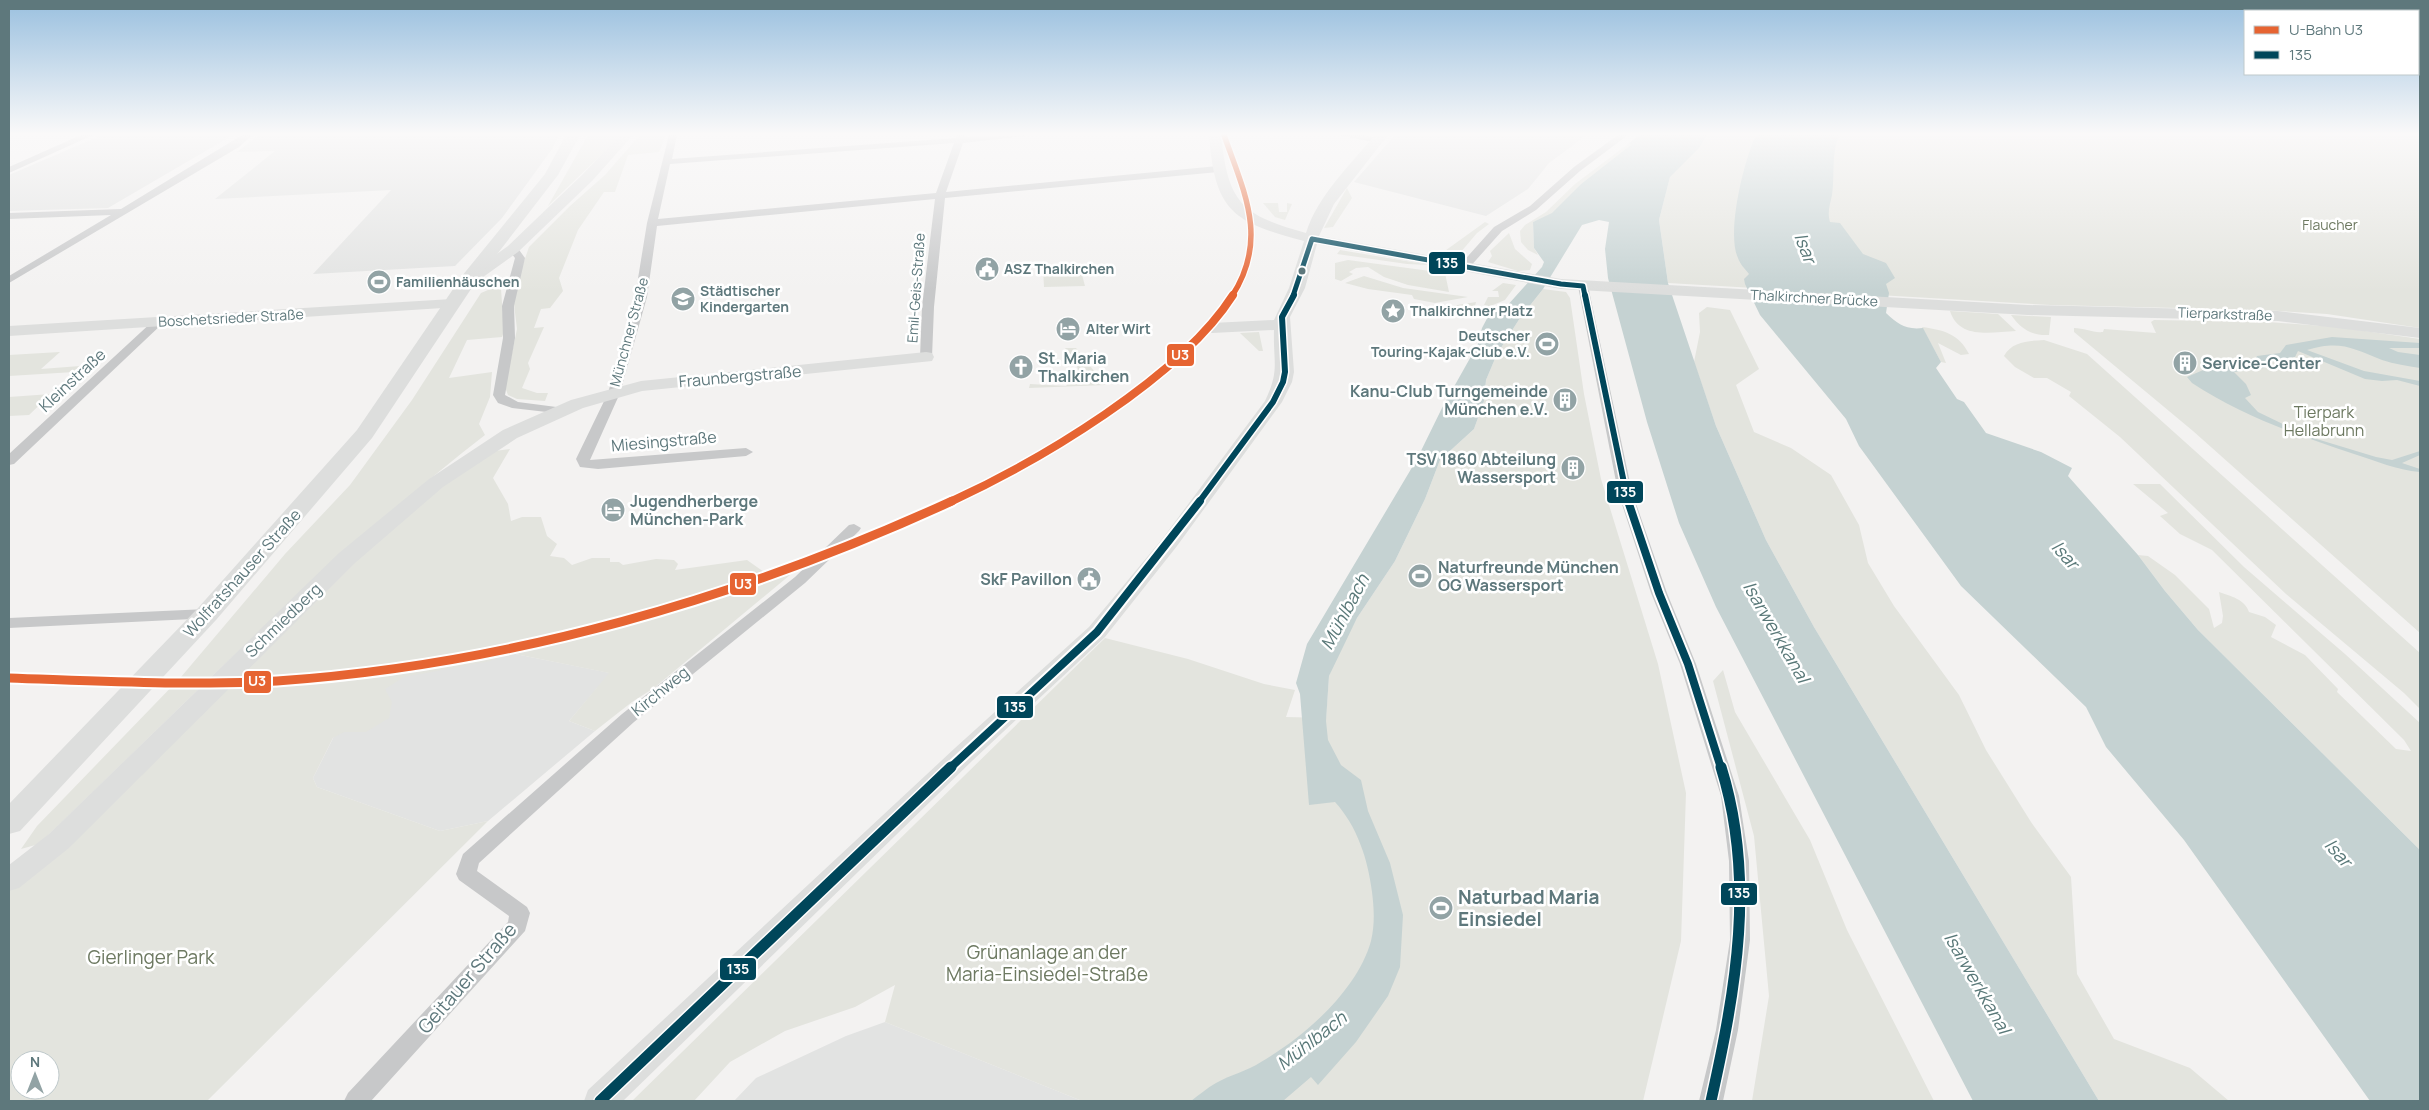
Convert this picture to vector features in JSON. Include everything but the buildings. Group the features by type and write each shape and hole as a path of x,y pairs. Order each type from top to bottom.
{"main road":[{"name":"Wolfratshauser Straße","path":"9,823 208,614 365,434 467,282 542,187"}],"street":[{"path":"9,280 166,187"},
{"path":"467,282 513,249 578,187"},
{"name":"Münchner Straße","path":"585,464 583,459 614,393 641,297 652,223 660,187"},
{"name":"Emil-Geis-Straße","path":"926,358 931,266 940,196 943,187"},
{"path":"652,223 1035,187"},
{"path":"1224,187 1226,194 1244,214 1265,226 1312,239 1519,277 1583,286 1625,492 1660,597 1688,664 1730,796 1739,861 1740,940 1728,1030 1711,1101"},
{"path":"600,1101 936,779 1097,632 1170,542 1273,402 1283,382 1285,372 1281,324 1297,288 1312,239 1327,204 1341,187"},
{"path":"1464,267 1498,229 1533,208 1557,187"},
{"path":"9,216 123,212"},
{"path":"513,249 520,258 508,306 509,338 500,395 507,404 558,411"},
{"name":"Thalkirchner Brücke","path":"1583,286 2028,310"},
{"name":"Boschetsrieder Straße","path":"9,331 452,304"},
{"name":"Tierparkstraße","path":"2028,310 2278,316 2420,333"},
{"name":"Kleinstraße","path":"9,461 158,322"},
{"path":"1212,328 1281,324"},
{"name":"Fraunbergstraße","path":"558,411 614,393 663,383 926,358"},
{"name":"Schmiedberg","path":"9,880 58,841 348,558 460,466 510,434 558,411"},
{"name":"Miesingstraße","path":"585,464 746,452"},
{"name":"Kirchweg","path":"470,859 628,718 800,580 854,528"},
{"path":"9,623 208,614"},
{"name":"Geitauer Straße","path":"356,1101 518,924 520,913 466,874 470,859"}],"shaded area":[{"path":"9,187 144,187 108,208 9,211"},
{"path":"230,187 525,187 502,218 455,266 313,274 391,190 215,199"},
{"path":"1373,187 1530,187 1486,216"},
{"path":"495,650 610,673 569,721 595,731 488,821 440,831 317,787 313,778 363,679"},
{"path":"885,1022 1082,1101 734,1101 756,1078 846,1036"}],"green space":[{"path":"559,187 568,187 548,206"},
{"path":"592,187 617,187 615,192 604,192 578,230 559,278 563,291 550,308 541,309 534,328 544,327 528,363 530,369 522,388 537,393 548,393 545,401 517,399 508,395 505,387 517,329 514,304 519,276 529,247"},
{"name":"Flaucher","path":"1572,187 1578,187 1552,214 1533,222 1534,248 1538,255 1528,250 1521,242 1520,231 1525,225 1546,212"},
{"name":"Flaucher","path":"1667,187 2420,187 2420,328 2327,314 2264,310 2051,305 1668,283 1659,220"},
{"path":"1347,188 1352,198 1333,227 1324,228"},
{"path":"1263,203 1278,203 1279,212 1287,212 1287,203 1292,204 1285,220 1275,217"},
{"path":"1485,222 1489,224 1477,233 1460,253 1442,253"},
{"path":"1509,233 1515,249 1532,264 1530,270 1518,271 1488,262 1492,256 1490,251"},
{"path":"1340,250 1430,265 1407,264 1337,254"},
{"path":"1348,260 1445,273 1449,292 1408,285 1384,277 1368,267 1356,268 1349,272 1353,274 1341,281 1335,279 1335,263"},
{"path":"1080,267 1085,286 1044,287 1043,269"},
{"path":"1364,276 1403,288 1468,297 1435,303 1414,299 1412,295 1368,289 1345,283"},
{"path":"1503,283 1516,285 1505,300 1488,307 1484,305 1488,297 1499,297 1498,291 1492,291"},
{"path":"495,287 501,289 504,331 502,337 467,340 449,378 492,372 490,397 479,424 485,435 426,482 312,582 39,844 21,849 37,826 181,677 285,554 350,485 412,400 481,293"},
{"name":"Grünanlage an der Maria-Einsiedel-Straße","path":"1543,289 1566,292 1570,298 1584,394 1601,479 1658,664 1686,793 1681,941 1643,1101 1082,1101 885,1022 895,985 855,1007 785,1031 730,1062 694,1101 632,1101 1105,638 1188,659 1264,684 1295,690 1286,717 1326,718 1329,676 1335,659 1357,618 1395,561 1425,499 1440,460 1474,429 1484,401 1486,380 1497,354 1520,318"},
{"path":"1476,302 1474,310 1447,311 1439,308"},
{"path":"1707,307 1730,310 1759,369 1736,385 1754,432 1791,448 1831,475 1859,525 1868,563 1894,606 1959,695 1986,750 2031,822 2071,877 2077,974 2114,1039 2190,1068 2229,1101 2099,1101 1814,627 1766,540 1716,426 1694,362 1700,332 1699,313"},
{"path":"1950,311 1998,314 2016,331 1987,333 1969,330 1961,327 1954,320"},
{"path":"2011,315 2051,317 2049,335 2027,331"},
{"name":"Tierpark Hellabrunn","path":"2154,320 2267,322 2337,327 2420,339 2420,633 2193,431 2074,332 2074,328 2099,332 2103,332 2104,329 2156,333 2151,322"},
{"path":"1922,327 1956,337 1969,354 1961,355 1938,343 1946,363 1941,362"},
{"path":"1259,332 1263,351 1259,351 1240,333"},
{"path":"2044,340 2087,354 2420,653 2420,709 2404,693 2286,594 2120,437 2069,396 2071,392 2047,378 2034,378 2015,367 2004,356 2007,351 2016,345"},
{"path":"1065,348 1076,348 1105,385 1029,388 1030,384 1066,386 1079,372 1075,361"},
{"path":"60,352 41,369 80,366 74,372 9,376 9,355"},
{"path":"51,394 29,415 9,416 9,397"},
{"name":"Gierlinger Park","path":"510,449 493,478 508,504 511,521 522,517 541,517 547,536 557,544 550,556 564,558 572,565 592,558 610,558 610,562 619,562 623,565 656,559 674,560 678,564 675,570 747,560 764,572 790,575 654,688 632,702 595,731 569,721 609,673 495,650 491,661 404,677 385,689 392,702 389,718 366,732 344,732 333,738 313,778 317,787 440,831 488,821 207,1101 9,1101 9,890 68,841 357,558 445,484 487,452"},
{"path":"2133,484 2160,484 2244,567 2345,654 2420,723 2420,850 2198,630 2138,555 2148,556 2175,575 2209,609 2214,628 2222,623 2223,616 2219,592 2241,601 2249,612 2265,617 2276,625 2271,637 2305,655 2338,689 2337,692 2396,749 2411,751 2404,740 2212,550 2180,534 2160,516 2168,513"},
{"path":"1723,670 1735,712 1810,840 1847,930 1934,1101 1752,1101 1769,996 1754,836 1713,681"}],"water":[{"path":"1578,187 1667,187 1659,220 1668,283 1716,426 1766,540 1814,627 2099,1101 1973,1101 1716,607 1679,523 1647,422 1608,278 1605,249 1609,222 1599,220 1582,225 1543,289 1520,318 1497,354 1486,380 1484,401 1474,429 1440,460 1425,499 1395,561 1357,618 1329,676 1326,721 1328,740 1341,765 1361,780 1368,811 1390,863 1403,915 1400,967 1388,996 1356,1042 1318,1085 1311,1077 1283,1101 1191,1101 1221,1080 1256,1065 1294,1040 1327,1011 1341,995 1364,960 1371,941 1374,922 1373,898 1368,867 1350,822 1335,802 1309,805 1300,694 1296,683 1307,644 1417,459 1442,408 1478,344 1482,328 1491,311 1506,307 1542,267 1544,262 1534,248 1533,222 1552,213"},
{"name":"Isar","path":"1740,187 1833,187 1829,212 1830,222 1840,223 1863,254 1886,263 1895,278 1886,284 1889,293 1886,313 1902,325 1911,328 1923,328 1941,362 1936,368 1957,399 1964,402 1986,433 2041,452 2072,468 2068,476 2138,555 2198,630 2420,850 2420,1101 2370,1101 2184,840 2106,747 2086,707 1961,586 1859,446 1846,419 1760,315 1745,284 1744,279 1749,274 1741,264 1735,247 1735,215"},
{"path":"2332,337 2420,343 2420,348 2389,348 2398,352 2420,355 2420,368 2401,365 2346,347 2328,346 2307,350 2364,371 2420,381 2420,386 2397,380 2365,379 2298,351 2295,357 2274,361 2264,368 2234,372 2246,384 2251,395 2245,398 2258,412 2310,437 2376,457 2392,460 2420,451 2420,455 2402,463 2420,469 2420,472 2387,465 2270,424 2211,395 2192,383 2187,377 2224,361 2253,364 2257,356 2280,353 2286,345"}],"metro line":[{"name":"U3","path":"9,678 155,683 252,682 349,674 442,661 574,634 661,610 746,583 853,544 906,522 1009,472 1106,412 1183,353 1213,323 1226,306 1246,270 1251,251 1252,237 1249,207 1243,187"}],"transit line":[{"name":"135","path":"1312,239 1561,284 1583,286"},
{"name":"135","path":"600,1101 964,754 1097,632 1170,542 1273,402 1283,382 1285,372 1282,317 1297,288 1312,239"},
{"name":"135","path":"1583,286 1625,492 1659,593 1688,664 1730,796 1739,861 1740,940 1727,1030 1711,1101"}],"place":[{"name":"ASZ Thalkirchen","path":"987,269"},
{"name":"Familienhäuschen","path":"379,282"},
{"name":"Städtischer Kindergarten","path":"683,299"},
{"name":"Thalkirchner Platz","path":"1393,311"},
{"name":"Alter Wirt","path":"1068,329"},
{"name":"Deutscher Touring-Kajak-Club e.V.","path":"1547,344"},
{"name":"Service-Center","path":"2185,363"},
{"name":"St. Maria Thalkirchen","path":"1021,367"},
{"name":"Kanu-Club Turngemeinde München e.V.","path":"1565,400"},
{"name":"TSV 1860 Abteilung Wassersport","path":"1573,468"},
{"name":"Jugendherberge München-Park","path":"613,510"},
{"name":"Naturfreunde München OG Wassersport","path":"1420,576"},
{"name":"SkF Pavillon","path":"1089,579"},
{"name":"Naturbad Maria Einsiedel","path":"1441,908"}],"water label":[{"name":"Mühlbach","path":"1345,612"},
{"name":"Isarwerkkanal","path":"1776,632"},
{"name":"Isarwerkkanal","path":"1977,983"},
{"name":"Mühlbach","path":"1312,1041"}]}
